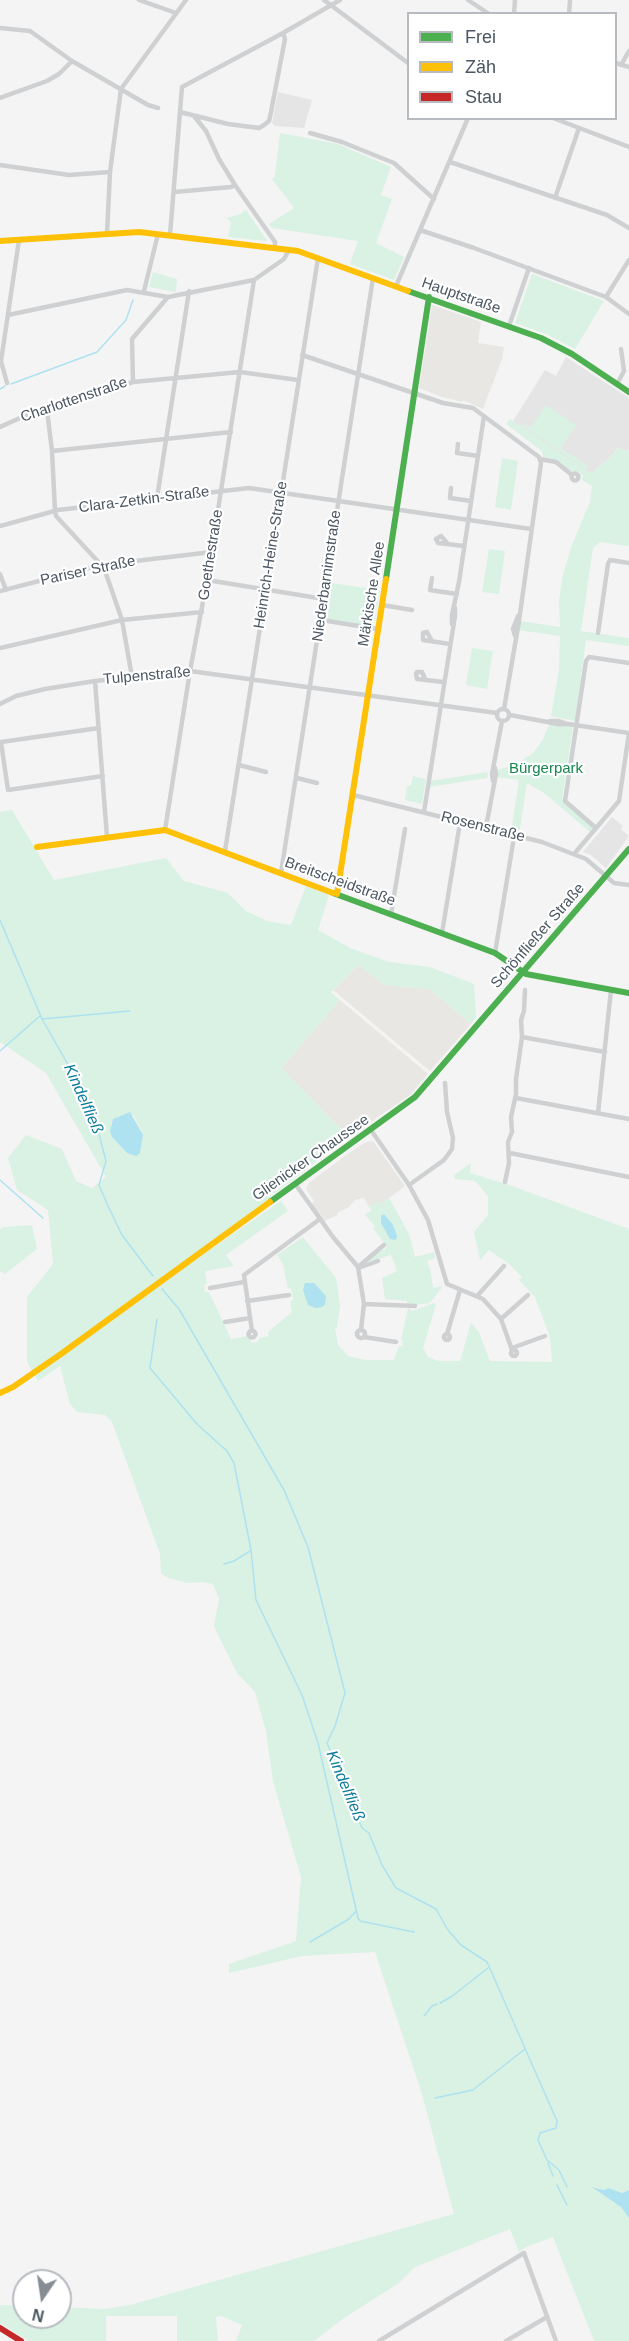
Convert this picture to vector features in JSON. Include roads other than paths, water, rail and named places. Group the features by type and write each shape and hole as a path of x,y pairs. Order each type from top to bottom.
{"street":[{"path":"139,0 176,13"},
{"path":"107,234 110,172 121,89 186,0"},
{"path":"324,0 407,62"},
{"path":"170,235 182,87 340,0"},
{"path":"468,0 486,12"},
{"path":"0,28 30,31 72,61 148,105 158,108"},
{"path":"180,112 211,121 259,128 264,125 269,121 272,112 285,39 283,33"},
{"path":"629,51 618,64 629,67"},
{"path":"0,99 47,81 59,74 72,61"},
{"path":"194,116 206,131 235,185 275,242 275,248"},
{"path":"396,286 467,120"},
{"path":"558,120 629,147"},
{"path":"206,131 211,121"},
{"path":"555,198 579,128"},
{"path":"310,133 342,142 394,163 434,199"},
{"path":"450,162 607,215 629,228"},
{"path":"0,165 69,175 110,172"},
{"path":"174,192 235,185"},
{"path":"420,231 606,297 629,315"},
{"name":"Hauptstraße","path":"0,241 139,232 289,250 318,258 541,338 570,352 629,392"},
{"path":"144,291 158,234"},
{"path":"7,383 1,361 19,240"},
{"path":"8,315 127,290 144,291 168,297 189,291 254,280 284,259 289,250"},
{"name":"Heinrich-Heine-Straße","path":"225,851 318,258"},
{"path":"606,297 629,260"},
{"path":"509,326 529,268"},
{"name":"Niederbarnimstraße","path":"281,873 374,278"},
{"name":"Goethestraße","path":"165,830 190,670 212,552 254,280"},
{"path":"157,498 189,291"},
{"name":"Charlottenstraße","path":"0,427 31,413 47,410 134,381 132,339 168,297"},
{"name":"Märkische Allee","path":"337,894 429,297"},
{"path":"617,384 624,371 621,349"},
{"path":"302,354 443,403 473,408 536,453 540,459 518,616 514,625 515,636 504,709"},
{"path":"134,381 240,372 298,380"},
{"path":"47,410 55,511 101,565 122,620 132,676"},
{"path":"424,812 484,416"},
{"path":"52,451 231,432"},
{"path":"458,444 457,453 478,456"},
{"path":"540,459 556,462 572,475"},
{"name":"Clara-Zetkin-Straße","path":"0,526 55,511 249,488 531,529"},
{"path":"451,488 450,498 471,501"},
{"path":"447,543 464,546"},
{"name":"Pariser Straße","path":"0,591 101,565 212,552"},
{"path":"598,633 608,564 610,560 629,563"},
{"path":"0,574 6,590"},
{"path":"432,578 430,590 457,594"},
{"path":"207,580 324,599"},
{"path":"382,605 412,610"},
{"path":"0,648 122,620 202,612"},
{"path":"321,620 378,629"},
{"path":"432,641 450,644"},
{"path":"596,828 564,801 587,657 629,663"},
{"name":"Tulpenstraße","path":"0,702 45,689 190,670 497,713"},
{"path":"425,679 443,682"},
{"path":"95,681 107,837"},
{"path":"502,721 498,718 497,713 504,709"},
{"path":"504,709 510,715 629,733 619,800 574,854"},
{"path":"502,721 507,720 510,715"},
{"path":"486,827 496,774 502,721"},
{"path":"99,728 1,742 8,790 103,776"},
{"path":"240,765 266,772"},
{"path":"297,778 317,783"},
{"name":"Rosenstraße","path":"353,795 542,842 585,859 614,883 629,885"},
{"path":"392,914 405,829"},
{"path":"442,933 459,829"},
{"name":"Breitscheidstraße","path":"37,847 165,830 495,953 523,973 629,993"},
{"path":"495,953 513,843"},
{"name":"Schönfließer Straße","path":"466,1039 629,849"},
{"path":"505,1182 510,1153 508,1142 512,1132 513,1103 516,1098 525,990"},
{"path":"598,1113 611,990"},
{"path":"522,1037 605,1052"},
{"name":"Glienicker Chaussee","path":"0,1393 13,1387 61,1354 371,1130 422,1090 466,1039"},
{"path":"409,1185 444,1160 452,1149 453,1138 447,1112 445,1083"},
{"path":"516,1098 629,1119"},
{"path":"371,1130 409,1185 432,1227 446,1283 478,1296 501,1319 512,1349 545,1336"},
{"path":"510,1153 629,1177"},
{"path":"296,1185 358,1267 364,1304 361,1330 365,1332 364,1337 396,1342"},
{"path":"252,1331 244,1282 245,1273 320,1219"},
{"path":"358,1267 384,1245"},
{"path":"358,1267 378,1261"},
{"path":"478,1296 504,1266"},
{"path":"210,1288 244,1282"},
{"path":"447,1334 460,1290"},
{"path":"247,1301 289,1295"},
{"path":"501,1319 528,1295"},
{"path":"364,1304 416,1306"},
{"path":"225,1322 250,1318"},
{"path":"379,2341 524,2253 556,2341"},
{"path":"506,2341 547,2317"},
{"path":"0,2328 21,2341"}],"water":[{"path":"130,1112 143,1135 140,1153 136,1156 127,1153 112,1137 110,1131 113,1119"},
{"path":"384,1214 393,1225 396,1240 390,1239 381,1223 381,1216"},
{"path":"305,1283 314,1283 326,1296 322,1307 316,1308 308,1305 303,1290"},
{"path":"592,2187 603,2190 609,2188 622,2193 629,2190 629,2218 621,2207"}],"waterway":[{"path":"11,384 97,352 126,320 133,300"},
{"path":"0,389 5,386"},
{"name":"Kindelfließ","path":"0,920 42,1019 78,1082 96,1123 106,1161 99,1185 108,1206 122,1235 153,1276"},
{"path":"42,1019 130,1011"},
{"path":"0,1051 40,1016"},
{"path":"0,1180 43,1218"},
{"name":"Kindelfließ","path":"162,1289 179,1309 284,1490 308,1547 345,1693 327,1743 362,1828 369,1833 382,1865 396,1888 436,1909 448,1930 461,1945 487,1962 557,2121 556,2128 540,2133 538,2140 547,2160 559,2170 567,2187"},
{"name":"Kindelfließ","path":"157,1319 150,1368 197,1424 227,1451 234,1463 251,1550 256,1600 302,1695 318,1743 358,1918 360,1921 414,1932"},
{"path":"224,1564 250,1551"},
{"path":"310,1942 349,1919 356,1911"},
{"path":"440,2003 488,1968"},
{"path":"424,2016 432,2006 437,2004"},
{"path":"474,2089 525,2049"},
{"path":"435,2098 473,2090"},
{"path":"548,2163 553,2176"},
{"path":"557,2185 567,2205"}],"park label":[{"name":"Bürgerpark","path":"546,769"}]}
